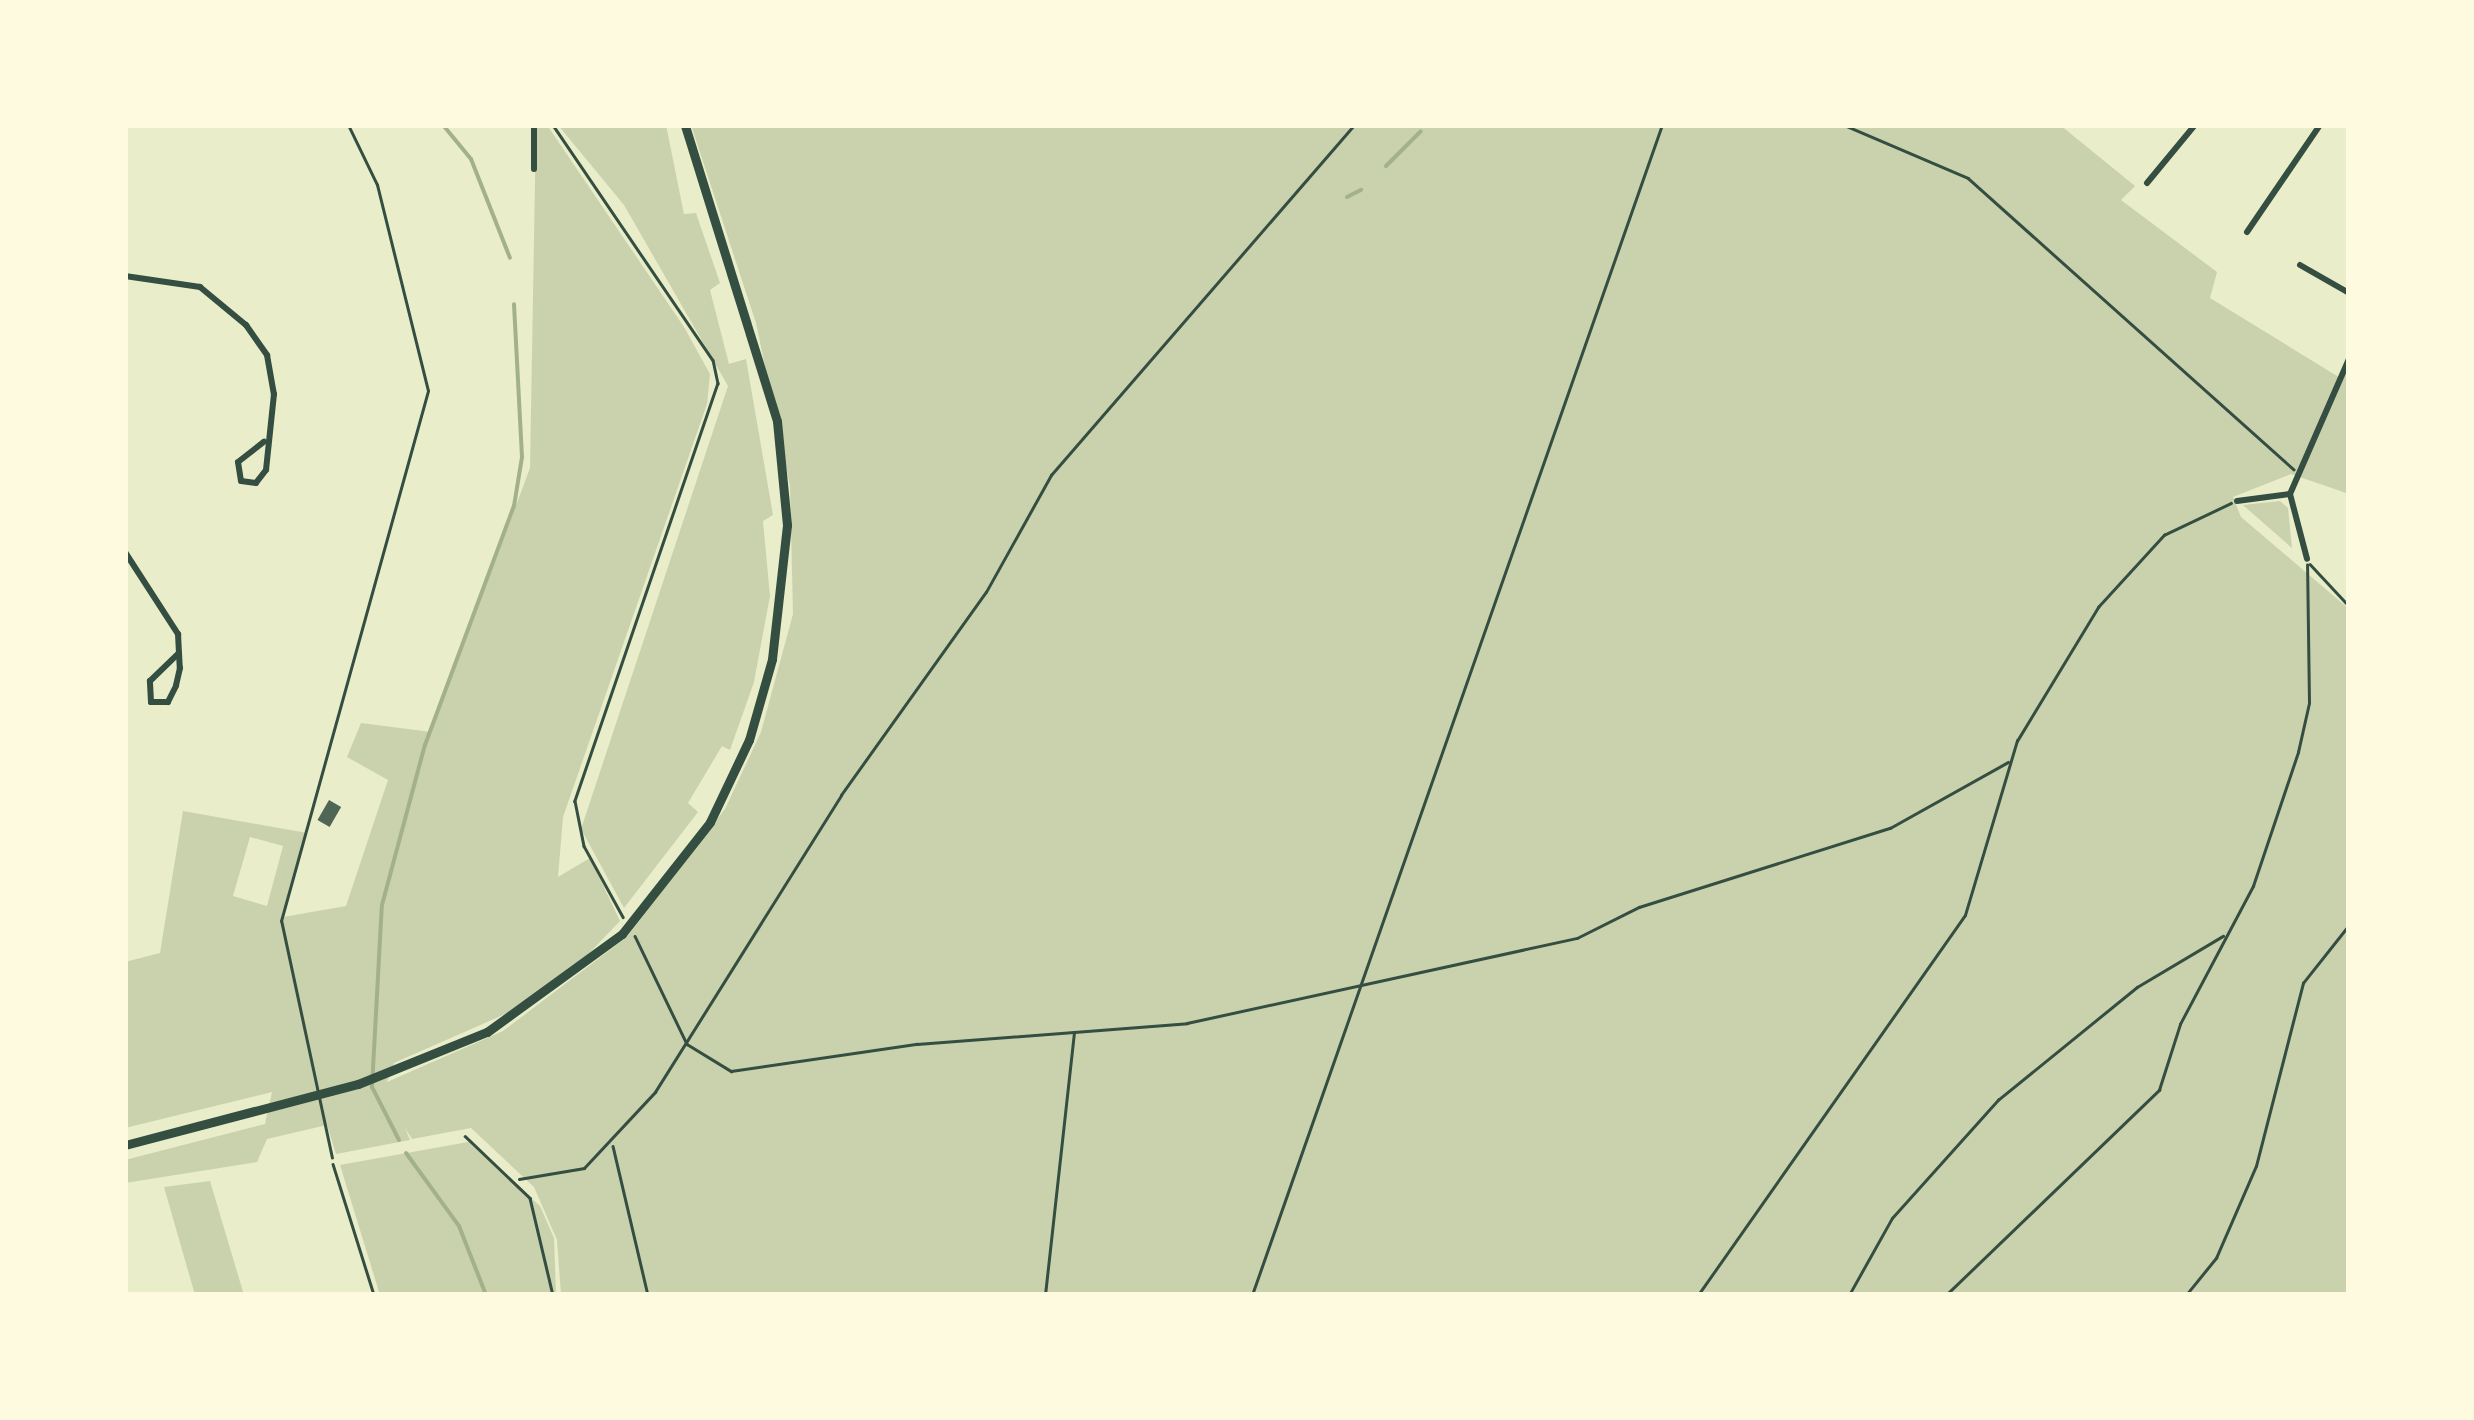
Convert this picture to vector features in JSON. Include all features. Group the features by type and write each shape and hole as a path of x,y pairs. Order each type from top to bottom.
{"main road":[{"path":"125,1145 239,1116 451,1050 559,986 660,894 722,800 772,659 787,548 777,421 686,125"}],"street":[{"path":"534,125 534,168"},
{"path":"2147,183 2195,125"},
{"path":"2247,232 2320,125"},
{"path":"2300,265 2349,293"},
{"path":"125,276 200,288 246,325 267,355 274,394 264,442 266,470 256,483 242,481 238,462 264,442"},
{"path":"2306,558 2290,494 2349,359"},
{"path":"2237,502 2290,494"},
{"path":"125,552 172,616 179,653 168,702 151,702 150,681 179,653"}],"lane":[{"path":"332,1158 281,921 428,391 377,185 348,125"},
{"path":"465,1136 517,1178 539,1217 553,1295"}],"path":[{"path":"553,125 713,360 718,383 575,801 584,846 611,897"},
{"path":"517,1178 562,1177 612,1143 687,1044 841,795 986,592 1051,475 1354,125"},
{"path":"1252,1295 1662,125"},
{"path":"1844,125 1968,178 2299,473"},
{"path":"1698,1295 1965,915 2008,762 2028,717 2132,567 2195,514 2237,502"},
{"path":"2306,558 2349,606"},
{"path":"1946,1295 2148,1110 2267,851 2304,728 2306,558"},
{"path":"644,951 687,1044 731,1071 1187,1023 1360,990 1577,938 1638,907 1890,828 2008,762"},
{"path":"2186,1295 2216,1258 2256,1166 2303,983 2349,925"},
{"path":"1850,1295 1892,1218 1998,1100 2138,986 2225,936"},
{"path":"1045,1295 1074,1032"},
{"path":"612,1143 648,1295"},
{"path":"332,1158 374,1295"}],"green space":[{"path":"536,125 547,125 684,327 710,374 707,404 563,817 558,877 590,858 620,921 574,969 503,1015 394,1063 387,1082 503,1031 627,937 725,809 761,732 793,614 790,486 756,323 691,125 2060,125 2135,186 2121,200 2217,272 2210,298 2342,379 2349,367 2349,494 2291,474 2233,497 2241,517 2349,609 2349,1295 561,1295 557,1240 534,1187 471,1128 412,1139 405,1128 410,1140 336,1154 327,1125 267,1139 257,1162 125,1183 125,1160 265,1124 272,1092 125,1128 125,962 160,953 183,811 307,833 283,917 346,906 388,780 347,757 361,723 431,732 530,468","holes":["250,837 283,846 267,906 233,896"]},
{"path":"558,125 666,125 684,214 696,213 720,283 710,290 729,364 746,359 773,515 763,521 770,596 754,682 730,750 722,746 688,803 698,812 624,908 581,829 728,386 624,205"},
{"path":"2280,501 2288,508 2292,548 2243,505"},
{"path":"468,1142 540,1206 554,1238 556,1295 380,1295 340,1165"},
{"path":"210,1181 244,1295 195,1295 164,1187"}],"building":[{"path":"329,800 341,807 330,827 318,820"}],"waterway":[{"path":"443,125 471,159 510,258"},
{"path":"1386,166 1421,131"},
{"path":"1347,197 1361,190"},
{"path":"399,1140 372,1087 382,905 425,745 514,506 522,457 514,304"},
{"path":"406,1153 459,1226 486,1295"}]}
